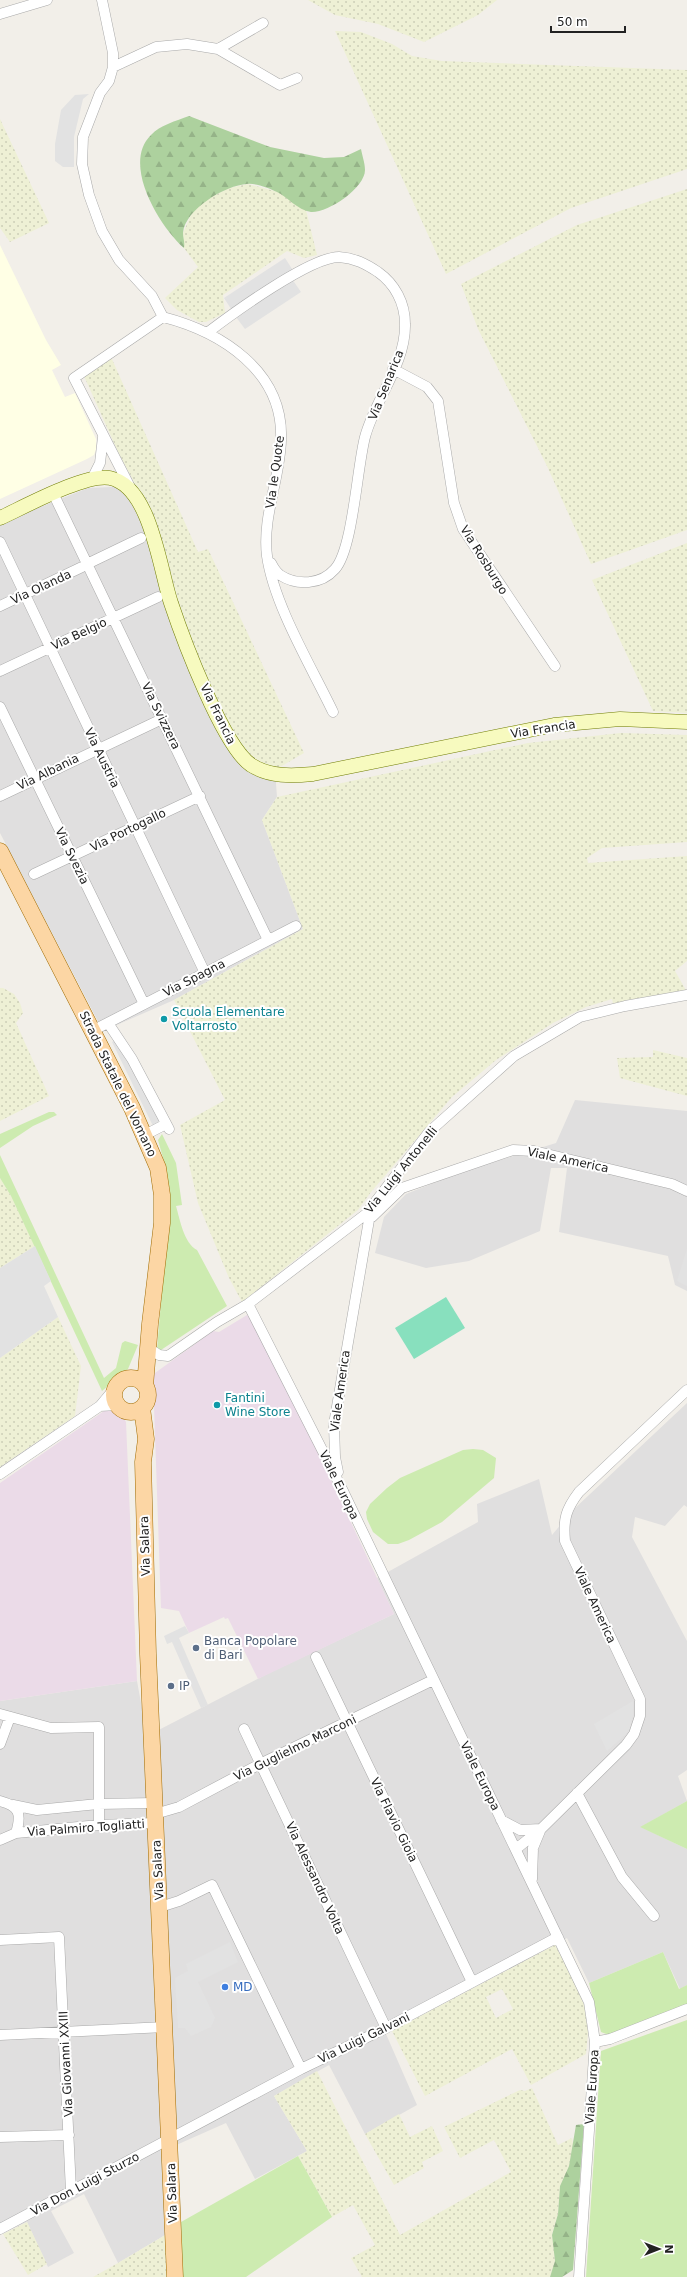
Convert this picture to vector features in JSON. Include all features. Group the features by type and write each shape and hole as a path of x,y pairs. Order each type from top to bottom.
{"main road":[{"name":"Via Francia","path":"98,478 119,481 132,492 146,516 171,602 208,696 235,749 251,765 268,772 287,776 313,774 554,725 620,719 687,722"},
{"path":"0,518 53,493 98,478"},
{"name":"Strada Statale del Vomano","path":"0,851 145,1135 158,1168 162,1207 147,1353 146,1386"},
{"path":"131,1378 147,1353"},
{"path":"131,1378 137,1379 146,1386 148,1398 142,1408 137,1411 121,1408 113,1394 115,1388 121,1380 131,1378"},
{"name":"Via Salara","path":"121,1408 134,1425 143,1462"},
{"name":"Via Salara","path":"142,1408 146,1440 143,1462 155,1813 175,2277"}],"street":[{"path":"0,14 47,0"},
{"path":"102,0 113,53 113,67 109,81 100,92 83,137 82,164 89,195 102,231 120,260 152,296 164,317 74,378 132,492"},
{"path":"218,49 263,23"},
{"path":"113,67 156,47 187,44 218,49 280,85 297,78"},
{"name":"Via Senarica","path":"207,333 303,269 321,261 338,257 353,258 384,276 395,288 402,305 405,324 402,344 365,437 347,542 336,569 315,582 302,582 279,574 267,558"},
{"name":"Via le Quote","path":"164,317 186,323 240,352 260,372 271,392 279,416 281,439 267,525 267,558 275,592 333,712"},
{"name":"Via Rosburgo","path":"393,369 427,387 438,401 454,503 462,529 555,666"},
{"path":"98,478 103,449 103,435"},
{"path":"98,478 110,473 114,456"},
{"name":"Via Svizzera","path":"53,493 85,566 114,618 268,940"},
{"name":"Via Olanda","path":"0,606 141,538"},
{"name":"Via Austria","path":"0,542 49,648 136,826 205,973"},
{"name":"Via Belgio","path":"0,671 158,598"},
{"name":"Via Svezia","path":"0,708 144,1004"},
{"name":"Via Albania","path":"0,796 34,778 162,719"},
{"name":"Via Portogallo","path":"34,874 200,796"},
{"name":"Via Spagna","path":"92,1031 296,926"},
{"name":"Via Luigi Antonelli","path":"147,1353 168,1356 217,1322 248,1304 368,1217 429,1132 514,1056 580,1017 625,1006 687,995"},
{"path":"108,1023 132,1059 167,1126 145,1135"},
{"name":"Viale America","path":"343,1491 334,1457 334,1424 368,1217 386,1201 402,1188 513,1150 538,1152 672,1184 687,1191"},
{"name":"Viale Europa","path":"248,1304 343,1491 589,2002 595,2042 579,2277"},
{"path":"0,1474 100,1406 115,1388"},
{"name":"Viale America","path":"516,1849 541,1829 634,1734 640,1716 640,1699 565,1541 564,1524 568,1506 579,1492 687,1390"},
{"path":"100,1406 121,1408"},
{"name":"Via Flavio Gioia","path":"316,1657 472,1982"},
{"name":"Via Guglielmo Marconi","path":"155,1813 179,1807 260,1764 433,1680"},
{"path":"0,1744 5,1715 51,1728 99,1727 99,1825"},
{"name":"Via Alessandro Volta","path":"244,1729 386,2028"},
{"path":"577,1793 622,1877 654,1916"},
{"name":"Via Palmiro Togliatti","path":"0,1800 37,1810 98,1804 155,1813"},
{"path":"13,1804 18,1812 20,1822 16,1833"},
{"name":"Via Palmiro Togliatti","path":"0,1840 16,1833 99,1825 155,1813"},
{"path":"502,1820 520,1830 541,1829 532,1854 532,1882"},
{"path":"160,1907 179,1901 212,1884 302,2069"},
{"name":"Via Giovanni XXIII","path":"0,1940 59,1937 65,2032 71,2191"},
{"name":"Via Luigi Galvani","path":"170,2138 302,2069 386,2028 558,1937"},
{"path":"595,2042 610,2039 687,2010"},
{"path":"0,2035 165,2027"},
{"path":"0,2137 69,2135"},
{"name":"Via Don Luigi Sturzo","path":"0,2228 170,2138"}],"shaded area":[{"path":"308,0 497,0 478,15 424,42 378,24 335,15"},
{"path":"335,31 361,32 392,44 412,56 442,61 687,70 687,169 571,208 446,274"},
{"path":"89,94 83,99 74,137 74,167 63,167 55,161 55,144 61,110 75,95"},
{"path":"0,119 49,223 10,242 0,228"},
{"path":"248,184 278,192 306,210 317,255 304,258 287,251 223,295 225,313 206,322 199,322 177,310 165,298 198,267 184,248 183,233 192,213 207,199 229,188"},
{"path":"687,189 687,530 591,564 547,466 478,329 461,284 577,225"},
{"path":"0,245 46,340 61,365 52,370 65,397 75,393 96,439 96,449 94,455 87,459 0,499"},
{"path":"285,258 294,272 233,312 224,298"},
{"path":"292,279 301,292 245,329 236,317"},
{"path":"111,357 198,552 208,549 304,753 275,770 258,763 243,749 229,729 182,618 147,506 118,452 84,376"},
{"path":"136,486 275,770 277,797 262,820 303,929 174,1000 103,1031 0,833 0,523 88,488"},
{"path":"687,543 687,713 653,711 592,580"},
{"path":"621,733 687,735 687,842 602,848 587,858 588,863 687,856 687,961 675,971 687,992 614,1007 612,999 586,1007 553,1023 496,1060 452,1097 371,1192 358,1210 242,1302 229,1278 198,1203 180,1125 225,1100 174,1000 303,929 262,820 277,797 528,743"},
{"path":"0,988 14,994 20,1003 23,1013 16,1023 49,1096 0,1121"},
{"path":"117,1039 160,1121 153,1126 112,1042"},
{"path":"653,1050 687,1058 687,1096 620,1078 617,1058 653,1057"},
{"path":"575,1100 687,1111 687,1291 675,1285 668,1256 559,1232 567,1168 551,1168 540,1231 469,1261 426,1268 375,1253 384,1217 406,1194 461,1172 556,1143"},
{"path":"0,1178 11,1196 35,1246 0,1268"},
{"path":"35,1246 51,1281 44,1286 58,1317 0,1358 0,1268"},
{"path":"687,1249 687,1286 677,1281"},
{"path":"247,1315 252,1320 316,1448 394,1614 258,1679 228,1618 225,1619 224,1617 189,1633 179,1611 161,1608 153,1377 155,1373 213,1331 219,1332"},
{"path":"58,1317 81,1366 75,1416 0,1467 0,1358"},
{"path":"687,1403 687,1507 684,1505 665,1526 635,1517 632,1537 687,1641 687,1770 678,1776 687,1801 641,1827 687,1849 687,1985 680,1989 663,1952 589,1983 567,1938 386,2034 417,2105 365,2134 329,2065 274,2096 307,2151 255,2179 226,2123 165,2150 167,2234 118,2263 84,2194 51,2211 74,2253 48,2267 27,2222 0,2235 0,1701 137,1681 147,1736 269,1673 394,1614 377,1578 478,1522 477,1504 539,1479 552,1535 573,1510"},
{"path":"114,1410 121,1414 126,1422 137,1681 0,1701 0,1483 104,1411"},
{"path":"185,1626 189,1633 179,1638 208,1705 201,1708 172,1642 167,1644 164,1636"},
{"path":"633,1701 633,1714 630,1728 625,1735 607,1751 594,1724"},
{"path":"230,1942 238,1962 198,1982 215,2018 211,2027 191,2036 185,2028 178,2028 175,1978 188,1971 186,1964"},
{"path":"555,1945 573,1977 585,2007 588,2032 586,2054 531,2085 512,2049 425,2096 392,2031","holes":["502,1989 513,2009 496,2018 486,1997"]},
{"path":"317,2071 400,2235 511,2172 494,2140 460,2158 444,2127 520,2090 525,2091 532,2088 558,2145 572,2138 573,2144 569,2166 560,2186 558,2214 552,2234 555,2261 550,2277 362,2277 351,2258 375,2245 353,2205 332,2217 298,2156 307,2151 274,2096"},
{"path":"399,2114 410,2137 432,2126 443,2151 422,2162 424,2168 394,2185 365,2134"},
{"path":"27,2222 47,2264 28,2275 3,2234"},
{"path":"167,2234 169,2277 93,2277 118,2263"}],"green space":[{"path":"189,116 270,147 324,158 344,157 361,149 365,167 363,177 352,191 336,204 311,212 301,209 281,194 262,186 254,184 238,185 208,200 191,215 185,224 183,233 184,248 164,226 155,211 147,194 142,178 140,162 143,147 151,135 168,124"},
{"path":"49,1112 54,1112 57,1115 33,1126 0,1148 0,1134"},
{"path":"162,1134 176,1163 182,1205 176,1206 183,1231 189,1242 197,1250 227,1306 161,1350 157,1350 170,1192 158,1140"},
{"path":"0,1155 104,1378 116,1368 122,1343 125,1341 138,1345 128,1369 102,1391 11,1196 0,1178"},
{"path":"446,1297 465,1328 414,1359 395,1328"},
{"path":"463,1450 483,1450 496,1458 494,1478 442,1522 409,1540 398,1544 388,1544 373,1532 367,1519 366,1512 370,1504 387,1488 400,1478"},
{"path":"687,1801 687,1849 640,1827"},
{"path":"663,1952 679,1989 687,1985 687,2005 609,2035 601,2032 589,1983"},
{"path":"687,2020 687,2277 586,2277 601,2051"},
{"path":"584,2124 573,2270 562,2277 550,2277 555,2261 552,2235 558,2214 560,2186 569,2166 576,2125"},
{"path":"298,2156 332,2217 246,2277 183,2277 181,2222"}],"place":[{"name":"Scuola Elementare Voltarrosto","path":"164,1019"},
{"name":"Fantini Wine Store","path":"217,1405"},
{"name":"Banca Popolare di Bari","path":"196,1648"},
{"name":"IP","path":"171,1686"},
{"name":"MD","path":"225,1987"}]}
